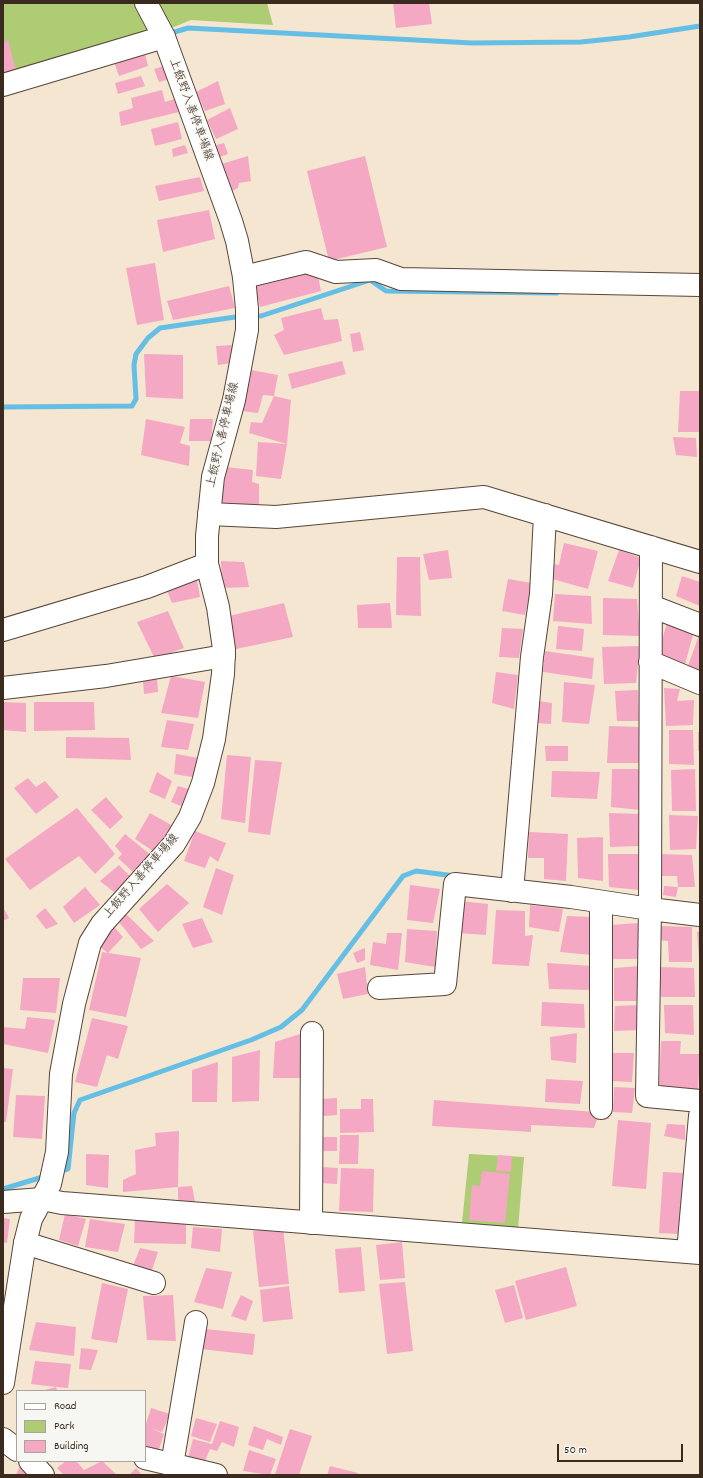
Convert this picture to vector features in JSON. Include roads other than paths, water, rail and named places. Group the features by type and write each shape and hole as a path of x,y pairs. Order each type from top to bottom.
{"street":[{"name":"上飯野入善停車場線","path":"3,1383 25,1243 31,1219 50,1184 57,1152 61,1074 74,1004 90,943 102,924 174,844 190,817 210,758 221,699 224,656 218,607 207,564 206,536 213,477 234,400 247,330 244,277 237,241 231,221 164,36 146,3"},
{"path":"3,85 164,36"},
{"path":"244,277 306,262 336,272 376,270 401,279 700,285"},
{"path":"209,514 276,517 484,497 700,562"},
{"path":"512,891 532,657 541,594 545,515"},
{"path":"651,547 650,909 647,1096 700,1100"},
{"path":"3,630 147,587 207,564"},
{"path":"651,606 700,625"},
{"path":"3,688 106,676 224,656"},
{"path":"650,662 700,683"},
{"path":"379,988 445,984 455,884 700,915"},
{"path":"601,902 601,1108"},
{"path":"311,1223 312,1033"},
{"path":"3,1202 42,1199 62,1203 694,1252 700,1116"},
{"path":"25,1243 154,1283"},
{"path":"172,1465 196,1322"},
{"path":"3,1439 16,1449"},
{"path":"146,1458 216,1475"},
{"path":"31,1462 43,1475"}],"waterway":[{"path":"168,34 188,28 472,43 581,42 629,37 700,26"},
{"path":"252,316 261,316 370,280 386,291 557,293"},
{"path":"3,407 132,406 136,399 134,365 136,354 148,338 160,328 242,316"},
{"path":"59,1172 68,1169 74,1113 80,1100 251,1040 281,1027 302,1010 403,876 416,871 455,876"},
{"path":"3,1189 46,1176"}]}
